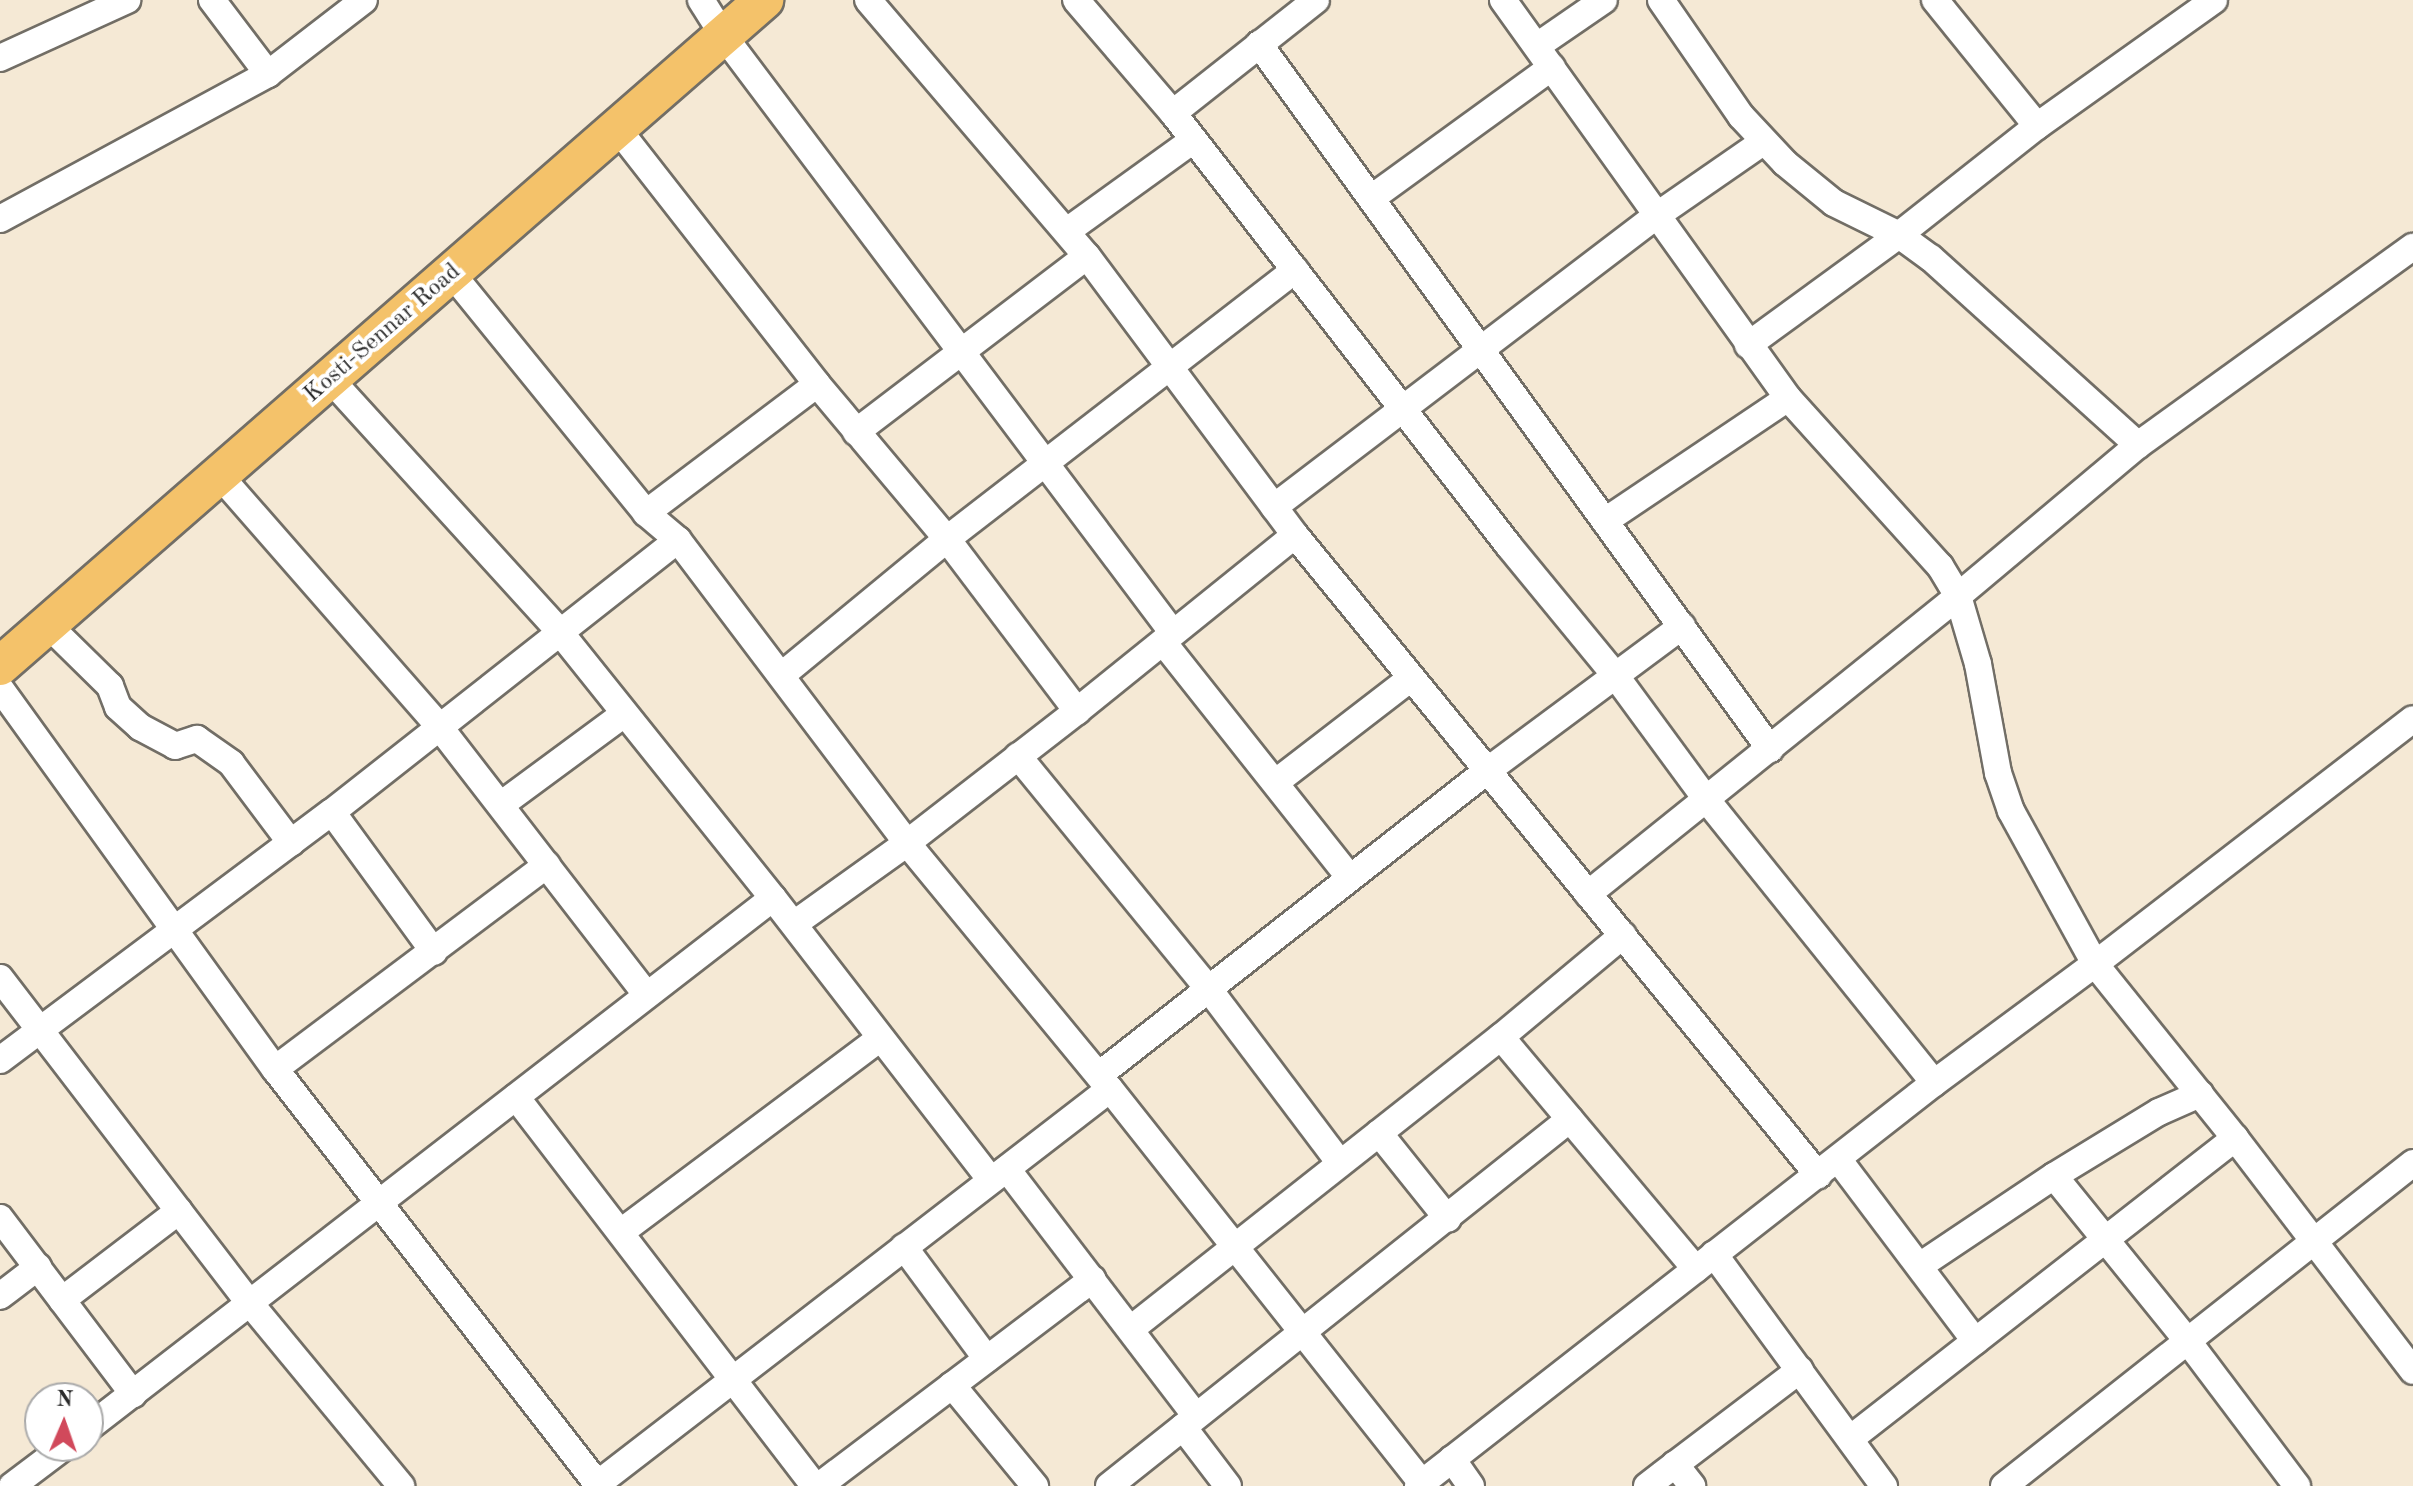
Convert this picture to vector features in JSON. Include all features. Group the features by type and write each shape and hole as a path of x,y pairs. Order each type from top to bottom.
{"highway":[{"name":"Kosti-Sennar Road","path":"0,666 221,477 764,0"}],"street":[{"path":"212,0 268,74"},
{"path":"0,219 268,74 364,0"},
{"path":"701,0 723,35 964,352 1168,637 1350,878"},
{"path":"868,0 1067,231 1295,535 1588,894 1828,1167 1921,1265 1975,1341"},
{"path":"1076,0 1173,113 1615,675 1706,799 1934,1083"},
{"path":"1173,113 1316,0"},
{"path":"1503,0 1788,398 1940,566 1958,596 1978,664 1998,773 2011,811 2095,964 2235,1138 2413,1371"},
{"path":"1373,197 1544,56 1604,0"},
{"path":"1661,0 1763,142 1834,203 1899,235 1968,289 2138,445"},
{"path":"1935,0 2037,126"},
{"path":"1748,345 1899,235 2037,126 2214,0"},
{"path":"0,58 110,4"},
{"path":"1259,44 1373,197 1770,749"},
{"path":"617,128 817,384 947,539 1077,711"},
{"path":"1067,231 1193,140"},
{"path":"1274,507 1656,216 1763,142"},
{"path":"1588,894 1958,596 2138,445 2413,247"},
{"path":"856,432 1087,256"},
{"path":"782,675 947,539 1295,270"},
{"path":"452,274 646,513 678,540 907,843 1105,1082 1420,1485 1934,1083 2095,964 2413,719"},
{"path":"331,380 559,631 794,924 879,1039 1093,1279 1131,1329 1228,1486"},
{"path":"646,513 817,384"},
{"path":"1605,521 1788,398"},
{"path":"221,477 438,725 647,995"},
{"path":"794,924 907,843 1295,535"},
{"path":"0,1060 332,812 438,725 678,540"},
{"path":"48,625 110,686 118,707 140,727 175,746 197,739 231,763 291,843"},
{"path":"0,688 275,1069 597,1485 999,1174 1208,988 1487,771 1682,626"},
{"path":"1276,782 1411,678"},
{"path":"502,804 624,714"},
{"path":"1018,756 1208,988 1340,1163"},
{"path":"332,812 434,952"},
{"path":"275,1069 547,865"},
{"path":"104,1416 773,898"},
{"path":"1131,1329 1233,1245 1501,1037 1623,935"},
{"path":"0,978 249,1302 401,1486"},
{"path":"1501,1037 1570,1119 1705,1262 1800,1370 1884,1486"},
{"path":"621,1232 879,1039"},
{"path":"1921,1265 2054,1176 2159,1112 2200,1094"},
{"path":"516,1097 817,1486 1093,1279"},
{"path":"1109,1486 1304,1334 1570,1119"},
{"path":"1379,1133 1448,1219"},
{"path":"1850,1439 2235,1138"},
{"path":"2004,1486 2413,1163"},
{"path":"2054,1176 2187,1340 2297,1486"},
{"path":"62,1300 179,1211"},
{"path":"0,1218 133,1394"},
{"path":"904,1247 987,1359"},
{"path":"0,1296 38,1267"},
{"path":"1647,1486 1800,1370"},
{"path":"952,1385 1035,1486"},
{"path":"1452,1459 1471,1486"},
{"path":"12,1486 44,1462"},
{"path":"1675,1464 1692,1486"}]}
